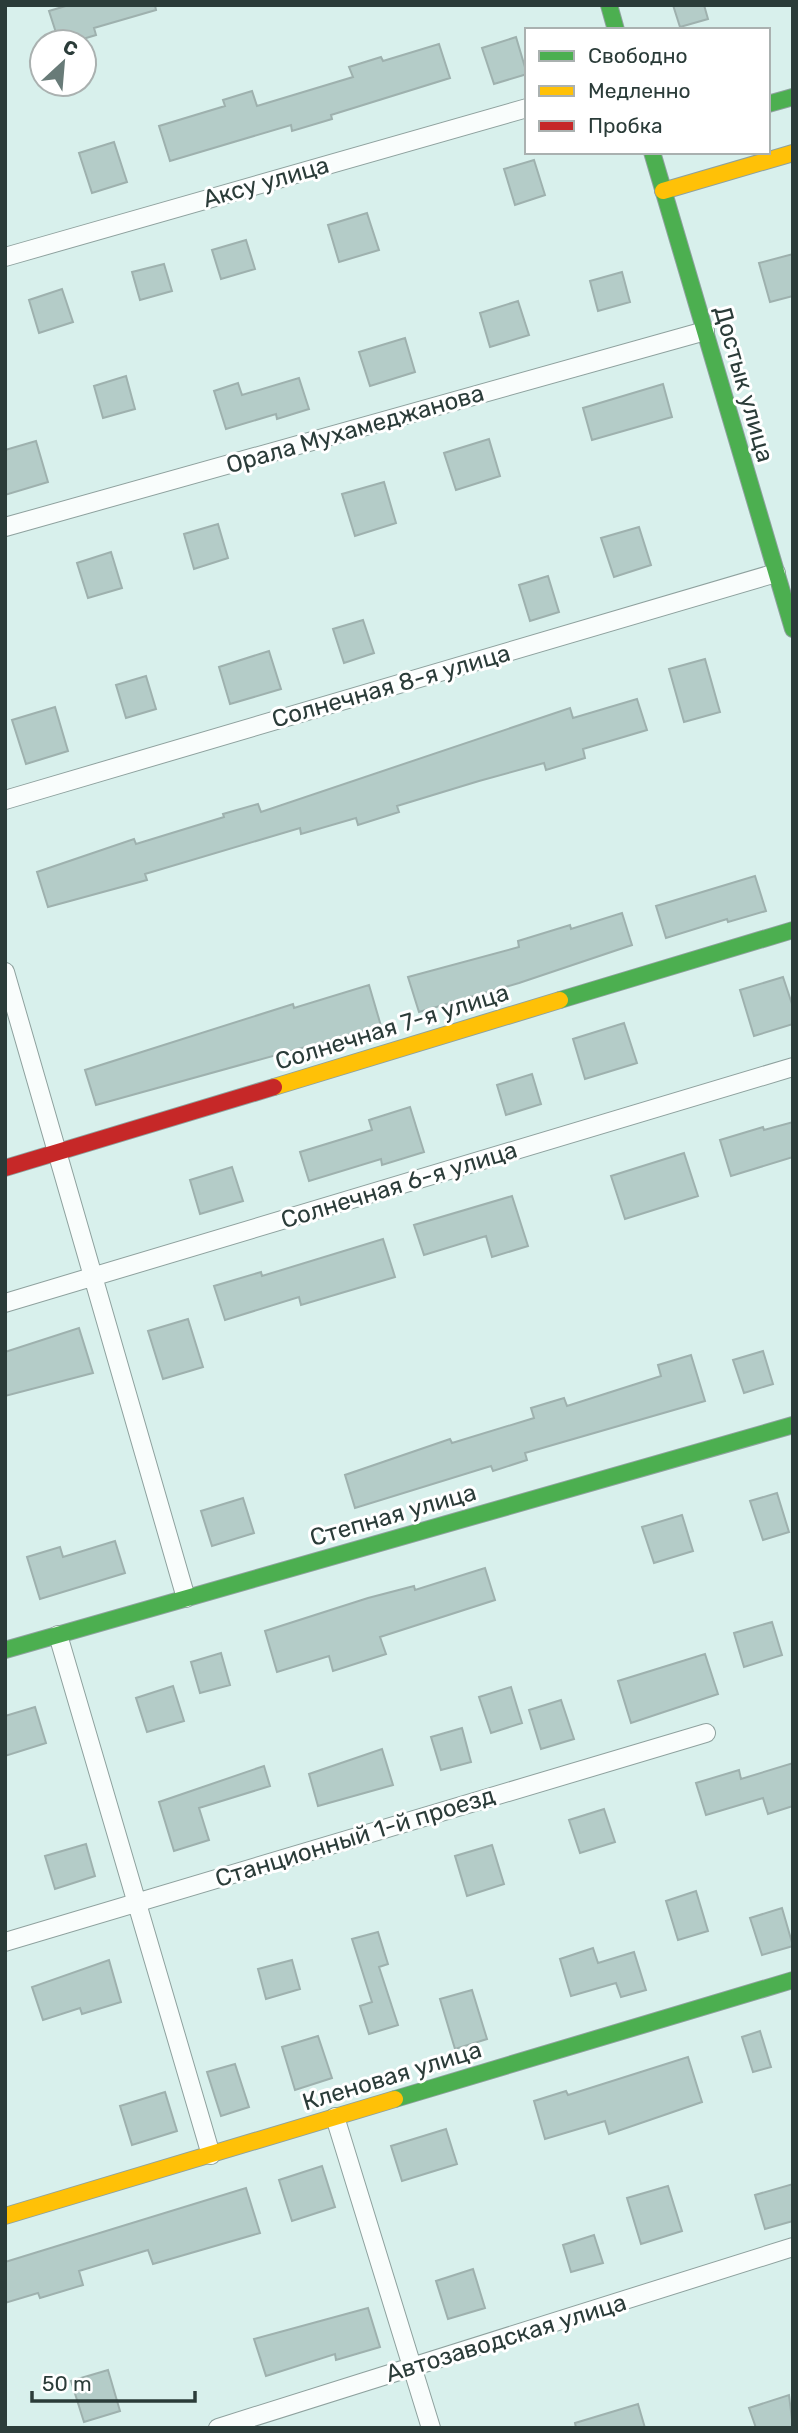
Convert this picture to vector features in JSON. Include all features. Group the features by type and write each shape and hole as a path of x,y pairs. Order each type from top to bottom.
{"street":[{"path":"609,5 615,28"},
{"path":"770,103 793,97"},
{"name":"Аксу улица","path":"5,257 525,109"},
{"path":"663,191 793,153"},
{"name":"Достык улица","path":"653,154 793,629"},
{"name":"Орала Мухамеджанова","path":"5,527 705,331"},
{"name":"Солнечная 8-я улица","path":"5,800 776,573"},
{"name":"Солнечная 7-я улица","path":"5,1168 793,930"},
{"path":"5,972 186,1598"},
{"name":"Солнечная 6-я улица","path":"5,1303 793,1066"},
{"name":"Степная улица","path":"5,1650 793,1425"},
{"path":"58,1635 211,2155"},
{"name":"Станционный 1-й проезд","path":"5,1942 706,1733"},
{"name":"Кленовая улица","path":"5,2216 793,1980"},
{"path":"335,2117 431,2428"},
{"name":"Автозаводская улица","path":"218,2428 793,2247"}],"building":[{"path":"69,5 155,5 156,10 94,28 54,28 49,11"},
{"path":"673,5 704,5 708,19 680,27"},
{"path":"516,37 525,75 494,84 482,48"},
{"path":"439,44 450,78 331,115 332,119 292,131 291,125 170,161 159,126 225,106 223,100 252,91 257,106 353,77 349,67 381,57 383,61"},
{"path":"114,142 127,182 92,193 79,153"},
{"path":"534,160 545,195 515,205 504,169"},
{"path":"367,213 379,250 339,262 328,225"},
{"path":"246,240 255,269 221,279 212,250"},
{"path":"793,254 793,296 770,302 759,263"},
{"path":"164,264 172,291 140,300 132,272"},
{"path":"622,272 630,302 598,311 590,281"},
{"path":"62,289 73,322 39,333 29,300"},
{"path":"518,301 529,335 490,347 480,313"},
{"path":"405,338 415,372 370,386 359,352"},
{"path":"126,376 135,409 103,418 94,386"},
{"path":"299,378 309,409 277,419 276,414 226,429 214,391 238,383 242,395"},
{"path":"663,384 672,417 592,440 583,408"},
{"path":"489,439 500,476 456,490 444,453"},
{"path":"36,441 48,482 5,495 5,450"},
{"path":"384,482 396,523 355,536 342,494"},
{"path":"218,524 228,558 194,569 184,534"},
{"path":"639,527 651,565 614,577 601,538"},
{"path":"111,552 122,588 88,598 77,563"},
{"path":"548,576 559,612 530,621 519,585"},
{"path":"363,620 374,653 344,663 333,629"},
{"path":"269,651 281,689 230,704 219,667"},
{"path":"705,659 720,712 684,722 669,669"},
{"path":"146,676 156,709 126,718 116,685"},
{"path":"637,699 647,730 583,749 585,758 546,770 544,763 479,781 397,806 399,812 358,825 356,818 301,834 300,828 145,874 147,880 48,907 37,872 134,839 136,844 258,804 261,812 570,708 573,718"},
{"path":"55,707 68,751 26,764 12,720"},
{"path":"755,876 766,911 728,922 727,919 666,938 656,906"},
{"path":"622,913 632,945 519,983 419,1012 408,977 519,947 518,941 570,925 571,929"},
{"path":"783,977 793,1007 793,1024 754,1036 740,990"},
{"path":"369,985 381,1026 96,1105 85,1070 293,1004 294,1008"},
{"path":"624,1023 637,1063 585,1079 573,1039"},
{"path":"532,1074 541,1104 506,1115 497,1085"},
{"path":"410,1107 424,1152 382,1165 381,1159 309,1181 300,1152 372,1130 369,1120"},
{"path":"793,1122 793,1157 731,1176 720,1140 763,1127 764,1130"},
{"path":"684,1153 698,1196 625,1219 611,1176"},
{"path":"232,1167 243,1201 200,1214 190,1180"},
{"path":"512,1196 528,1246 492,1257 486,1236 424,1255 414,1225"},
{"path":"383,1239 395,1277 301,1305 299,1297 225,1320 214,1286 261,1272 262,1276"},
{"path":"188,1319 203,1367 163,1379 148,1331"},
{"path":"79,1328 93,1373 5,1396 5,1352"},
{"path":"763,1351 773,1384 744,1393 733,1360"},
{"path":"691,1355 705,1401 525,1453 527,1460 493,1471 491,1466 355,1508 345,1475 450,1439 452,1443 534,1418 531,1408 564,1398 567,1406 661,1376 658,1365"},
{"path":"777,1493 789,1532 763,1540 750,1501"},
{"path":"243,1498 254,1533 212,1546 201,1511"},
{"path":"682,1515 693,1551 654,1563 642,1527"},
{"path":"115,1541 125,1573 40,1599 27,1557 60,1547 63,1557"},
{"path":"485,1568 495,1600 380,1637 386,1654 333,1671 329,1656 277,1672 265,1631 368,1598 414,1586 415,1590"},
{"path":"772,1622 782,1655 744,1667 734,1633"},
{"path":"221,1653 230,1685 200,1693 191,1662"},
{"path":"705,1654 718,1694 631,1723 618,1681"},
{"path":"173,1686 184,1721 147,1732 136,1698"},
{"path":"511,1687 522,1723 491,1733 479,1697"},
{"path":"561,1700 574,1739 541,1749 529,1710"},
{"path":"35,1707 46,1743 5,1756 5,1716"},
{"path":"462,1728 471,1762 441,1770 431,1737"},
{"path":"382,1749 393,1785 318,1806 309,1774"},
{"path":"793,1763 793,1806 768,1814 763,1798 706,1815 696,1783 739,1770 741,1779"},
{"path":"264,1766 270,1786 199,1808 209,1840 174,1851 159,1802"},
{"path":"604,1809 615,1842 580,1853 569,1820"},
{"path":"86,1844 95,1876 55,1889 45,1856"},
{"path":"492,1845 504,1884 467,1896 455,1856"},
{"path":"696,1891 708,1931 678,1940 666,1901"},
{"path":"782,1908 793,1946 762,1955 750,1918"},
{"path":"378,1932 388,1964 379,1967 398,2025 369,2034 360,2006 372,2002 352,1939"},
{"path":"593,1948 598,1963 634,1952 646,1990 621,1997 616,1983 571,1996 560,1959"},
{"path":"109,1960 121,2002 82,2014 80,2008 43,2020 32,1987"},
{"path":"292,1960 300,1989 266,1999 258,1969"},
{"path":"472,1990 487,2039 455,2049 440,1999"},
{"path":"760,2031 771,2067 753,2072 742,2037"},
{"path":"318,2036 332,2078 295,2090 282,2047"},
{"path":"688,2057 702,2102 609,2134 605,2121 545,2139 534,2101 566,2091 568,2095"},
{"path":"235,2064 249,2107 221,2116 207,2072"},
{"path":"165,2092 177,2131 132,2145 120,2106"},
{"path":"446,2129 457,2164 402,2181 391,2146"},
{"path":"322,2166 335,2207 292,2221 279,2180"},
{"path":"793,2184 793,2221 765,2229 755,2195"},
{"path":"668,2186 682,2231 641,2244 627,2198"},
{"path":"246,2188 260,2233 153,2264 148,2250 79,2271 83,2285 40,2298 38,2293 5,2303 5,2262"},
{"path":"594,2235 603,2263 571,2272 563,2245"},
{"path":"473,2269 485,2308 448,2319 436,2281"},
{"path":"368,2308 380,2347 336,2360 335,2354 266,2376 254,2339"},
{"path":"108,2370 120,2411 84,2422 71,2381"},
{"path":"789,2395 793,2428 756,2428 749,2408"},
{"path":"638,2404 645,2428 576,2428 575,2423"}],"traffic: fast":[{"path":"609,5 615,28"},
{"path":"770,103 793,97"},
{"path":"653,154 793,629"},
{"path":"560,1000 793,930"},
{"path":"5,1650 793,1425"},
{"path":"395,2099 793,1980"}],"traffic: slow":[{"path":"663,191 793,153"},
{"path":"274,1087 560,1000"},
{"path":"5,2216 395,2099"}],"traffic: jam":[{"path":"5,1168 274,1087"}]}
